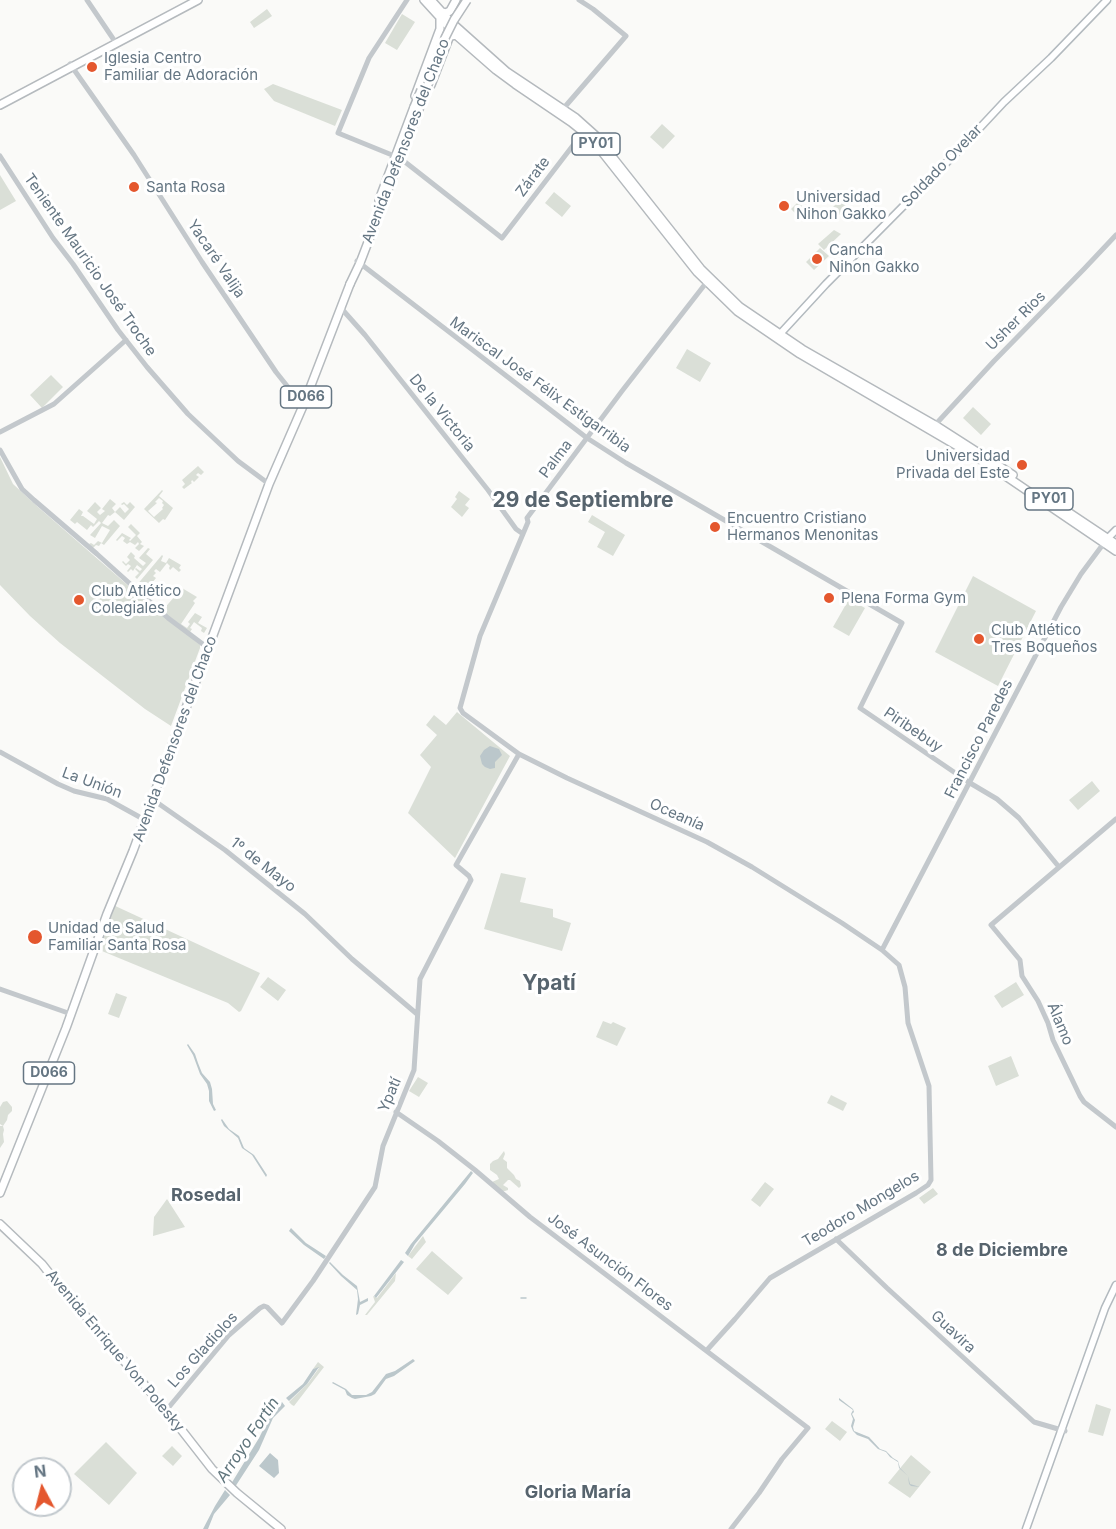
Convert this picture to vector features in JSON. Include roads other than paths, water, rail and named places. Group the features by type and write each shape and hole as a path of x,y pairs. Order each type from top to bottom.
{"main road":[{"path":"115,42 191,0"},
{"path":"0,103 198,0"},
{"name":"PY01","path":"424,0 441,14"},
{"name":"PY01","path":"431,0 455,35 515,84 584,131 706,283 737,311 935,425 991,460 1106,541 1116,551"},
{"name":"Avenida Defensores del Chaco","path":"417,108 450,18 461,0"},
{"path":"413,118 427,96 469,0"},
{"name":"Avenida Defensores del Chaco","path":"0,1193 145,820 269,484 303,406 397,157 445,38 454,20 469,0"},
{"name":"Soldado Ovelar","path":"778,336 1004,102 1051,58 1107,0"},
{"path":"413,118 415,97 441,26 441,14 448,12 454,4"},
{"path":"454,4 453,12 459,15 462,13"},
{"path":"438,35 441,33 455,35"},
{"name":"PY01","path":"455,35 584,124 701,269 740,307 800,354 988,464 1106,541 1116,544"},
{"path":"1106,541 1116,530"},
{"name":"Avenida Enrique Von Polesky","path":"0,1224 42,1264 212,1469 236,1494"},
{"name":"Avenida Enrique Von Polesky","path":"0,1230 40,1268 165,1412"},
{"path":"1028,1529 1105,1308 1116,1285"},
{"path":"1063,1430 1116,1292"},
{"path":"236,1494 274,1529"},
{"path":"236,1494 281,1529"}],"street":[{"path":"87,0 115,42"},
{"path":"397,157 338,133 369,58 407,0"},
{"path":"563,109 626,36 579,0"},
{"name":"Yacaré Valija","path":"71,65 134,155 276,372 303,406"},
{"name":"Zárate","path":"397,157 502,238 584,131"},
{"name":"Teniente Mauricio José Troche","path":"0,156 39,217 126,340 175,401 238,461 269,484"},
{"name":"Usher Rios","path":"935,425 1116,235"},
{"name":"Mariscal José Félix Estigarribia","path":"358,262 587,438 646,475 902,623 860,708"},
{"name":"Palma","path":"460,708 488,613 528,522 527,518 706,283"},
{"name":"De la Victoria","path":"341,308 488,490 516,529 523,534"},
{"path":"0,432 54,404 126,340"},
{"path":"0,452 22,489 163,614 208,648"},
{"path":"516,529 527,518"},
{"name":"Francisco Paredes","path":"882,950 1061,607 1081,574 1106,541"},
{"name":"Oceanía","path":"460,708 463,713 519,754 707,842 784,887 882,950"},
{"name":"Piribebuy","path":"860,708 997,799 1018,818 1059,867"},
{"name":"La Unión","path":"0,752 58,784 74,791 107,799 145,820"},
{"name":"Ypatí","path":"264,1306 282,1323 313,1281 375,1186 383,1146 414,1070 420,979 471,880 470,876 456,865 519,754"},
{"name":"1º de Mayo","path":"152,798 225,850 296,907 352,959 417,1014"},
{"path":"1059,867 1116,819"},
{"name":"Álamo","path":"1059,867 991,925 1020,960 1022,976 1038,1001 1053,1040 1080,1096 1116,1127"},
{"name":"Teodoro Mongelos","path":"707,1350 770,1278 916,1193 928,1185 931,1180 929,1086 908,1023 905,987 899,965 882,950"},
{"path":"0,989 71,1014"},
{"name":"José Asunción Flores","path":"397,1113 474,1169 539,1224 808,1428 782,1459 731,1529"},
{"name":"Guavira","path":"836,1239 1034,1422 1063,1430"},
{"name":"Los Gladiolos","path":"165,1412 229,1335 264,1306"}],"waterway":[{"path":"521,1298 526,1298"}],"place":[{"name":"Iglesia Centro Familiar de Adoración","path":"92,67"},
{"name":"Santa Rosa","path":"134,187"},
{"name":"Universidad Nihon Gakko","path":"784,206"},
{"name":"Cancha Nihon Gakko","path":"817,259"},
{"name":"Universidad Privada del Este","path":"1022,465"},
{"name":"Encuentro Cristiano Hermanos Menonitas","path":"715,527"},
{"name":"Plena Forma Gym","path":"829,598"},
{"name":"Club Atlético Colegiales","path":"79,600"},
{"name":"Club Atlético Tres Boqueños","path":"979,639"},
{"name":"Unidad de Salud Familiar Santa Rosa","path":"35,937"}],"district":[{"name":"29 de Septiembre","path":"583,501"},
{"name":"Ypatí","path":"549,984"},
{"name":"Rosedal","path":"206,1196"},
{"name":"8 de Diciembre","path":"1002,1251"},
{"name":"Gloria María","path":"578,1493"}],"water label":[{"name":"Arroyo Fortín","path":"248,1440"}]}
